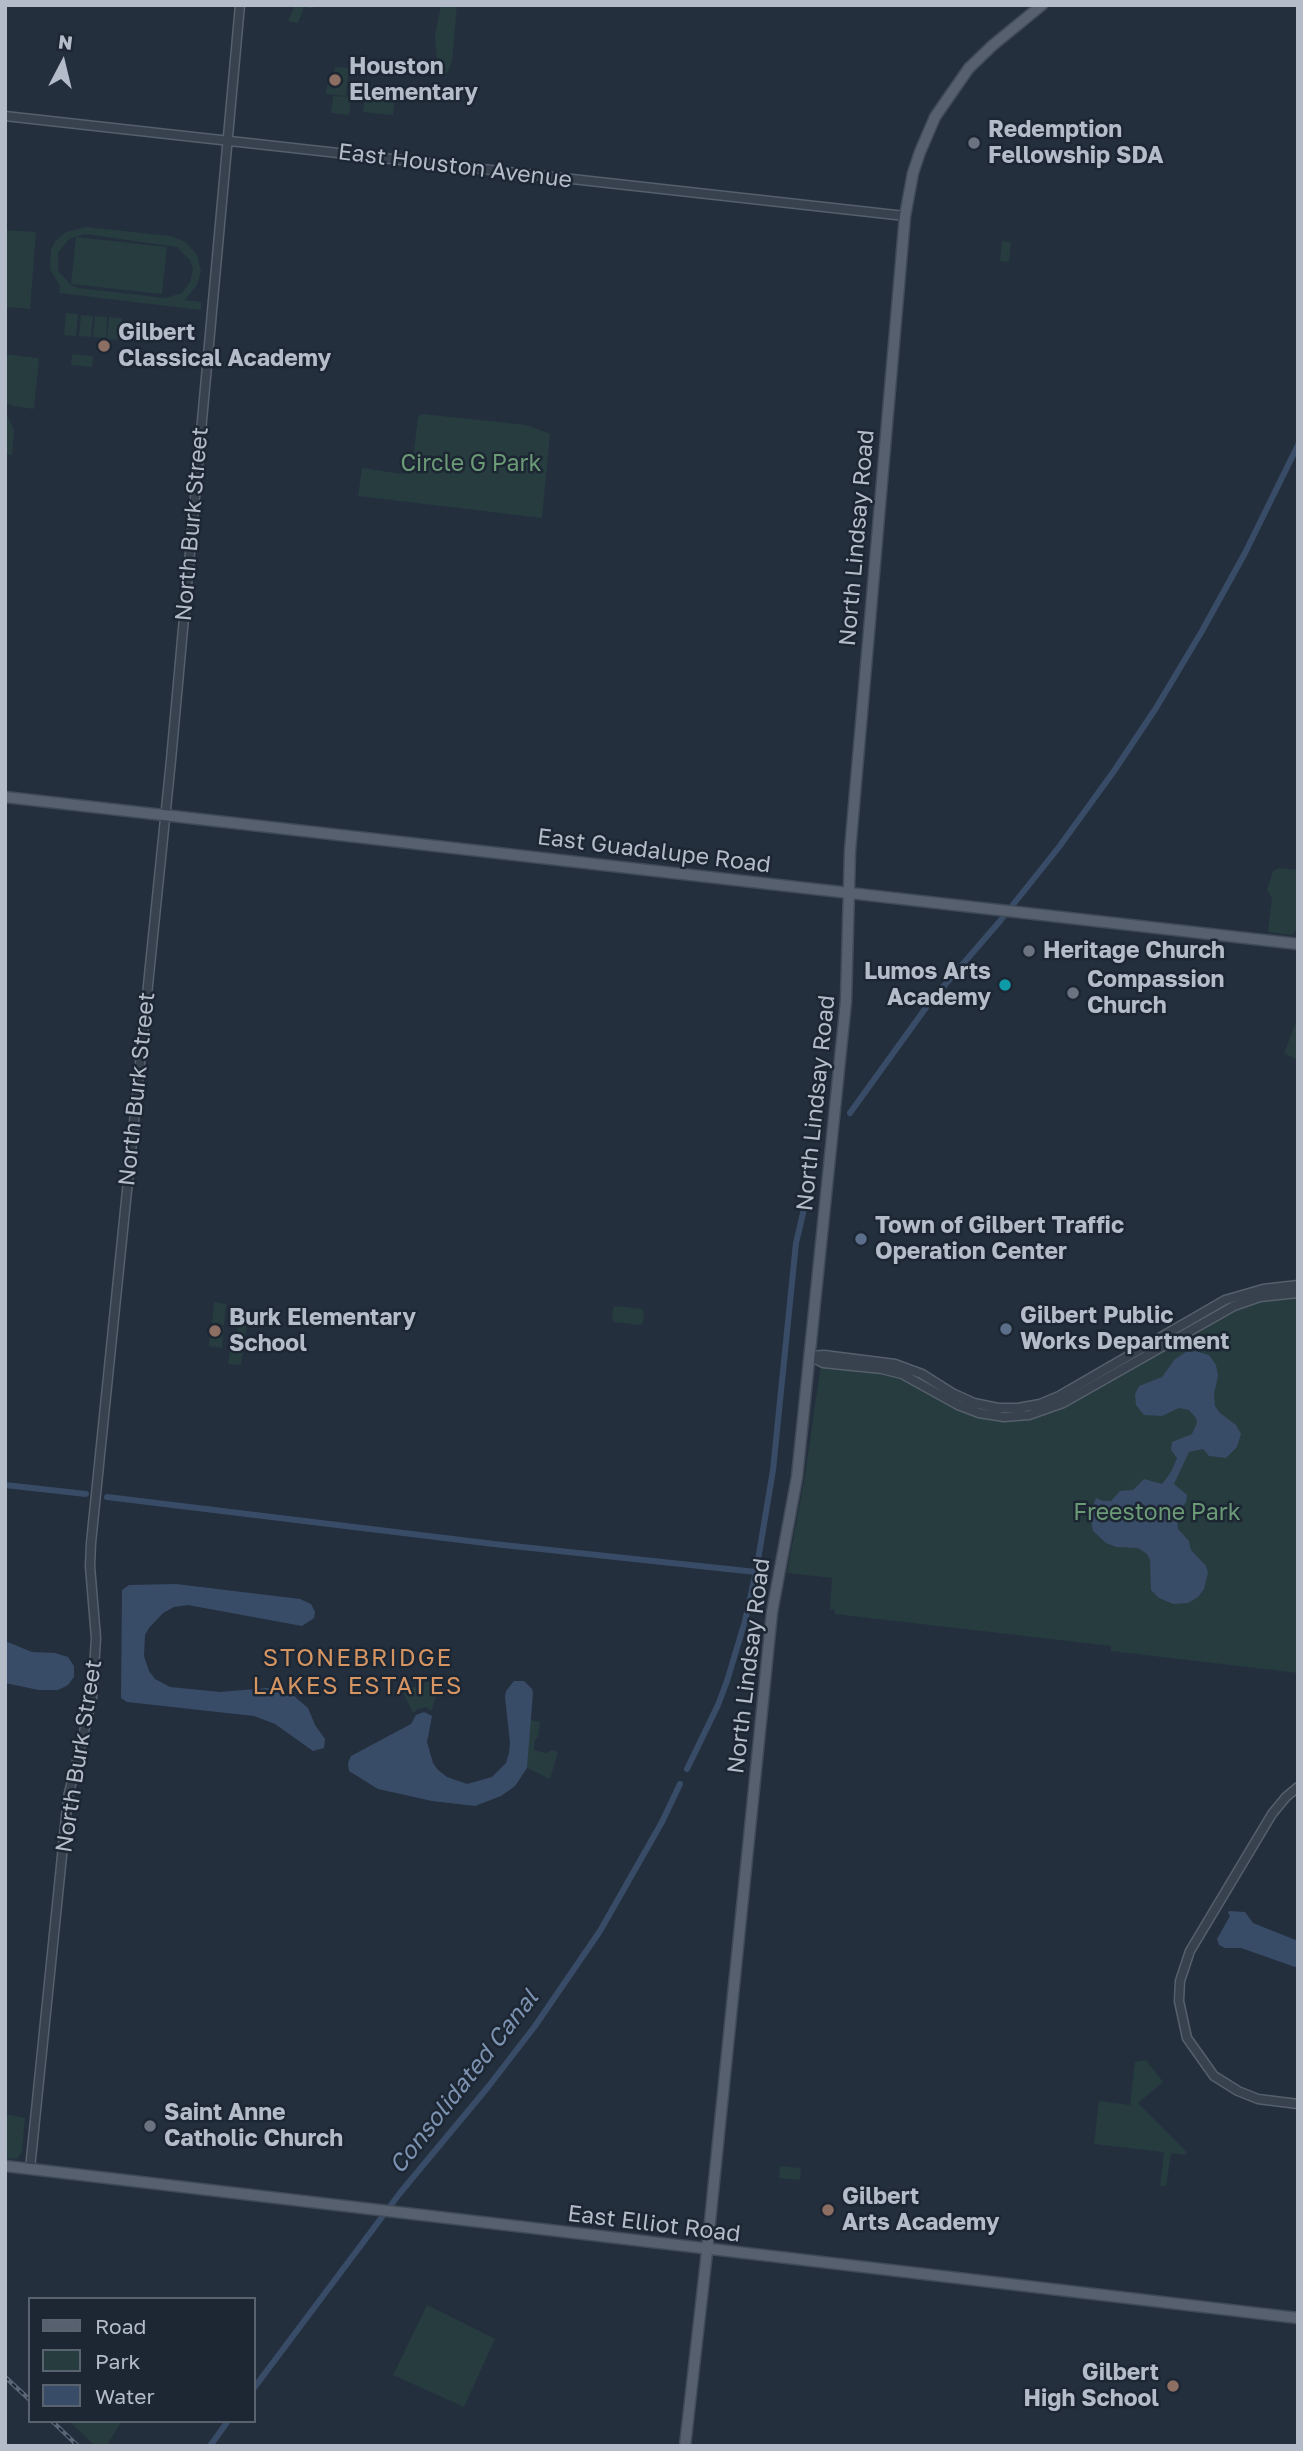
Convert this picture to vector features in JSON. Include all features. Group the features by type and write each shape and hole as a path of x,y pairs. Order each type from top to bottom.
{"main road":[{"name":"North Lindsay Road","path":"685,2446 772,1612 797,1477 846,1001 849,893 858,757 905,216 913,173 926,136 940,109 969,68 1042,5"},
{"name":"East Guadalupe Road","path":"5,797 1298,944"},
{"name":"East Elliot Road","path":"5,2166 1298,2318"}],"street":[{"name":"North Burk Street","path":"30,2169 68,1797 92,1699 96,1638 90,1555 165,815 240,5"},
{"name":"East Houston Avenue","path":"5,116 905,216"},
{"path":"810,1356 824,1355 895,1364 922,1374 974,1403 998,1408 1018,1408 1040,1404 1059,1396 1230,1298 1263,1289 1298,1285"},
{"path":"810,1356 823,1363 882,1369 902,1374 958,1405 979,1413 1029,1415 1063,1403 1224,1310 1260,1297 1298,1293"},
{"path":"1298,1787 1272,1814 1190,1951 1180,1981 1179,2001 1187,2038 1214,2076 1238,2091 1258,2099 1298,2104"}],"green space":[{"path":"295,5 314,5 313,9 304,7 298,23 288,21"},
{"path":"441,5 457,5 452,62 448,72 442,76 437,62 435,36"},
{"path":"335,67 349,68 346,96 326,94 328,82 333,80"},
{"path":"366,85 396,88 393,115 363,112"},
{"path":"333,96 351,97 349,115 331,113"},
{"path":"86,227 170,236 186,242 197,255 201,271 197,285 185,300 201,302 201,310 59,293 60,286 50,269 51,250 55,241 66,232","holes":["85,234 177,247 190,260 193,269 190,282 182,293 165,298 79,288 71,285 58,271 58,253 69,239"]},
{"path":"5,230 36,232 30,309 5,307"},
{"path":"76,237 167,247 162,294 71,284"},
{"path":"1002,241 1011,242 1009,262 1000,261"},
{"path":"66,313 78,314 76,336 64,335"},
{"path":"81,315 93,316 91,337 79,336"},
{"path":"95,316 107,317 106,338 93,337"},
{"path":"109,317 122,318 120,340 107,339"},
{"path":"5,354 38,358 34,409 5,402"},
{"path":"72,354 93,356 92,367 71,365"},
{"path":"5,411 14,430 12,455 5,454"},
{"name":"Circle G Park","path":"422,414 527,425 550,434 542,518 358,496 362,468 402,474 412,467 418,417"},
{"path":"1279,868 1298,870 1298,927 1292,935 1268,932 1272,898 1267,890 1273,871"},
{"path":"1298,1017 1298,1060 1284,1053"},
{"name":"Freestone Park","path":"1298,1296 1298,1673 1111,1651 1111,1646 835,1614 835,1610 830,1609 832,1578 787,1573 805,1476 820,1370 823,1367 896,1375 953,1407 1030,1417 1063,1406 1215,1318 1246,1304 1262,1299"},
{"path":"214,1302 226,1304 224,1325 212,1323"},
{"path":"616,1306 642,1309 643,1322 640,1325 614,1322 613,1308"},
{"path":"238,1324 247,1325 241,1365 228,1364 231,1345 235,1345"},
{"path":"211,1325 224,1327 222,1348 209,1346"},
{"path":"435,1678 437,1694 431,1711 426,1707 413,1713 403,1692"},
{"path":"530,1720 540,1722 534,1750 558,1752 550,1779 527,1768"},
{"path":"1146,2060 1163,2082 1138,2103 1186,2151 1186,2155 1171,2153 1166,2186 1160,2186 1164,2152 1094,2144 1099,2101 1130,2105 1135,2062"},
{"path":"5,2114 25,2118 22,2152 17,2159 5,2158"},
{"path":"780,2166 801,2168 800,2180 779,2178"},
{"path":"427,2305 495,2339 464,2407 393,2375"},
{"path":"71,2423 121,2423 108,2443 109,2446 95,2446"}],"water":[{"path":"1195,1351 1209,1355 1216,1365 1218,1376 1214,1394 1215,1406 1236,1425 1241,1434 1237,1447 1226,1458 1209,1456 1203,1449 1189,1452 1174,1484 1187,1495 1186,1502 1177,1515 1178,1529 1189,1541 1191,1550 1206,1566 1208,1573 1204,1589 1198,1597 1188,1603 1173,1604 1159,1598 1151,1590 1150,1560 1147,1554 1138,1548 1116,1547 1106,1543 1093,1531 1090,1514 1096,1498 1111,1501 1120,1491 1133,1490 1144,1479 1162,1484 1171,1472 1177,1458 1171,1450 1172,1442 1192,1434 1197,1423 1196,1418 1189,1410 1179,1408 1162,1416 1144,1415 1136,1405 1135,1394 1139,1386 1162,1377 1175,1359 1186,1352"},
{"path":"176,1584 300,1599 311,1604 315,1612 314,1618 302,1626 188,1605 174,1607 163,1613 149,1628 145,1635 144,1656 155,1679 170,1687 220,1692 267,1688 294,1696 308,1708 325,1739 324,1748 313,1751 275,1724 254,1716 127,1702 121,1698 122,1590 129,1585"},
{"path":"5,1641 32,1652 55,1653 68,1657 74,1666 74,1677 68,1685 58,1690 39,1690 5,1683"},
{"path":"514,1681 524,1681 533,1693 527,1768 515,1786 501,1796 475,1806 432,1801 378,1789 349,1771 351,1756 411,1724 416,1715 424,1712 432,1716 427,1742 438,1770 447,1777 467,1784 492,1777 506,1763 509,1753 505,1697"},
{"path":"1229,1911 1245,1912 1253,1923 1298,1941 1298,1968 1241,1948 1225,1948 1219,1945 1217,1939 1230,1916"}],"waterway":[{"path":"850,1113 930,1002 1059,847 1114,771 1202,631 1245,553 1298,445"},
{"path":"687,1769 727,1681 756,1572 773,1470 796,1243 808,1192"},
{"path":"5,1485 86,1494"},
{"path":"107,1497 494,1544 756,1572"},
{"name":"Consolidated Canal","path":"256,2385 400,2193 535,2026 600,1931 662,1822 680,1784"},
{"name":"Consolidated Canal","path":"210,2446 227,2423"}],"railway":[{"path":"5,2377 28,2398"},
{"path":"54,2423 78,2446"}],"place":[{"name":"Houston Elementary","path":"335,80"},
{"name":"Redemption Fellowship SDA","path":"974,143"},
{"name":"Gilbert Classical Academy","path":"104,346"},
{"name":"Heritage Church","path":"1029,951"},
{"name":"Lumos Arts Academy","path":"1005,985"},
{"name":"Compassion Church","path":"1073,993"},
{"name":"Town of Gilbert Traffic Operation Center","path":"861,1239"},
{"name":"Gilbert Public Works Department","path":"1006,1329"},
{"name":"Burk Elementary School","path":"215,1331"},
{"name":"Saint Anne Catholic Church","path":"150,2126"},
{"name":"Gilbert Arts Academy","path":"828,2210"},
{"name":"Gilbert High School","path":"1173,2386"}],"district":[{"name":"STONEBRIDGE LAKES ESTATES","path":"358,1672"}]}
